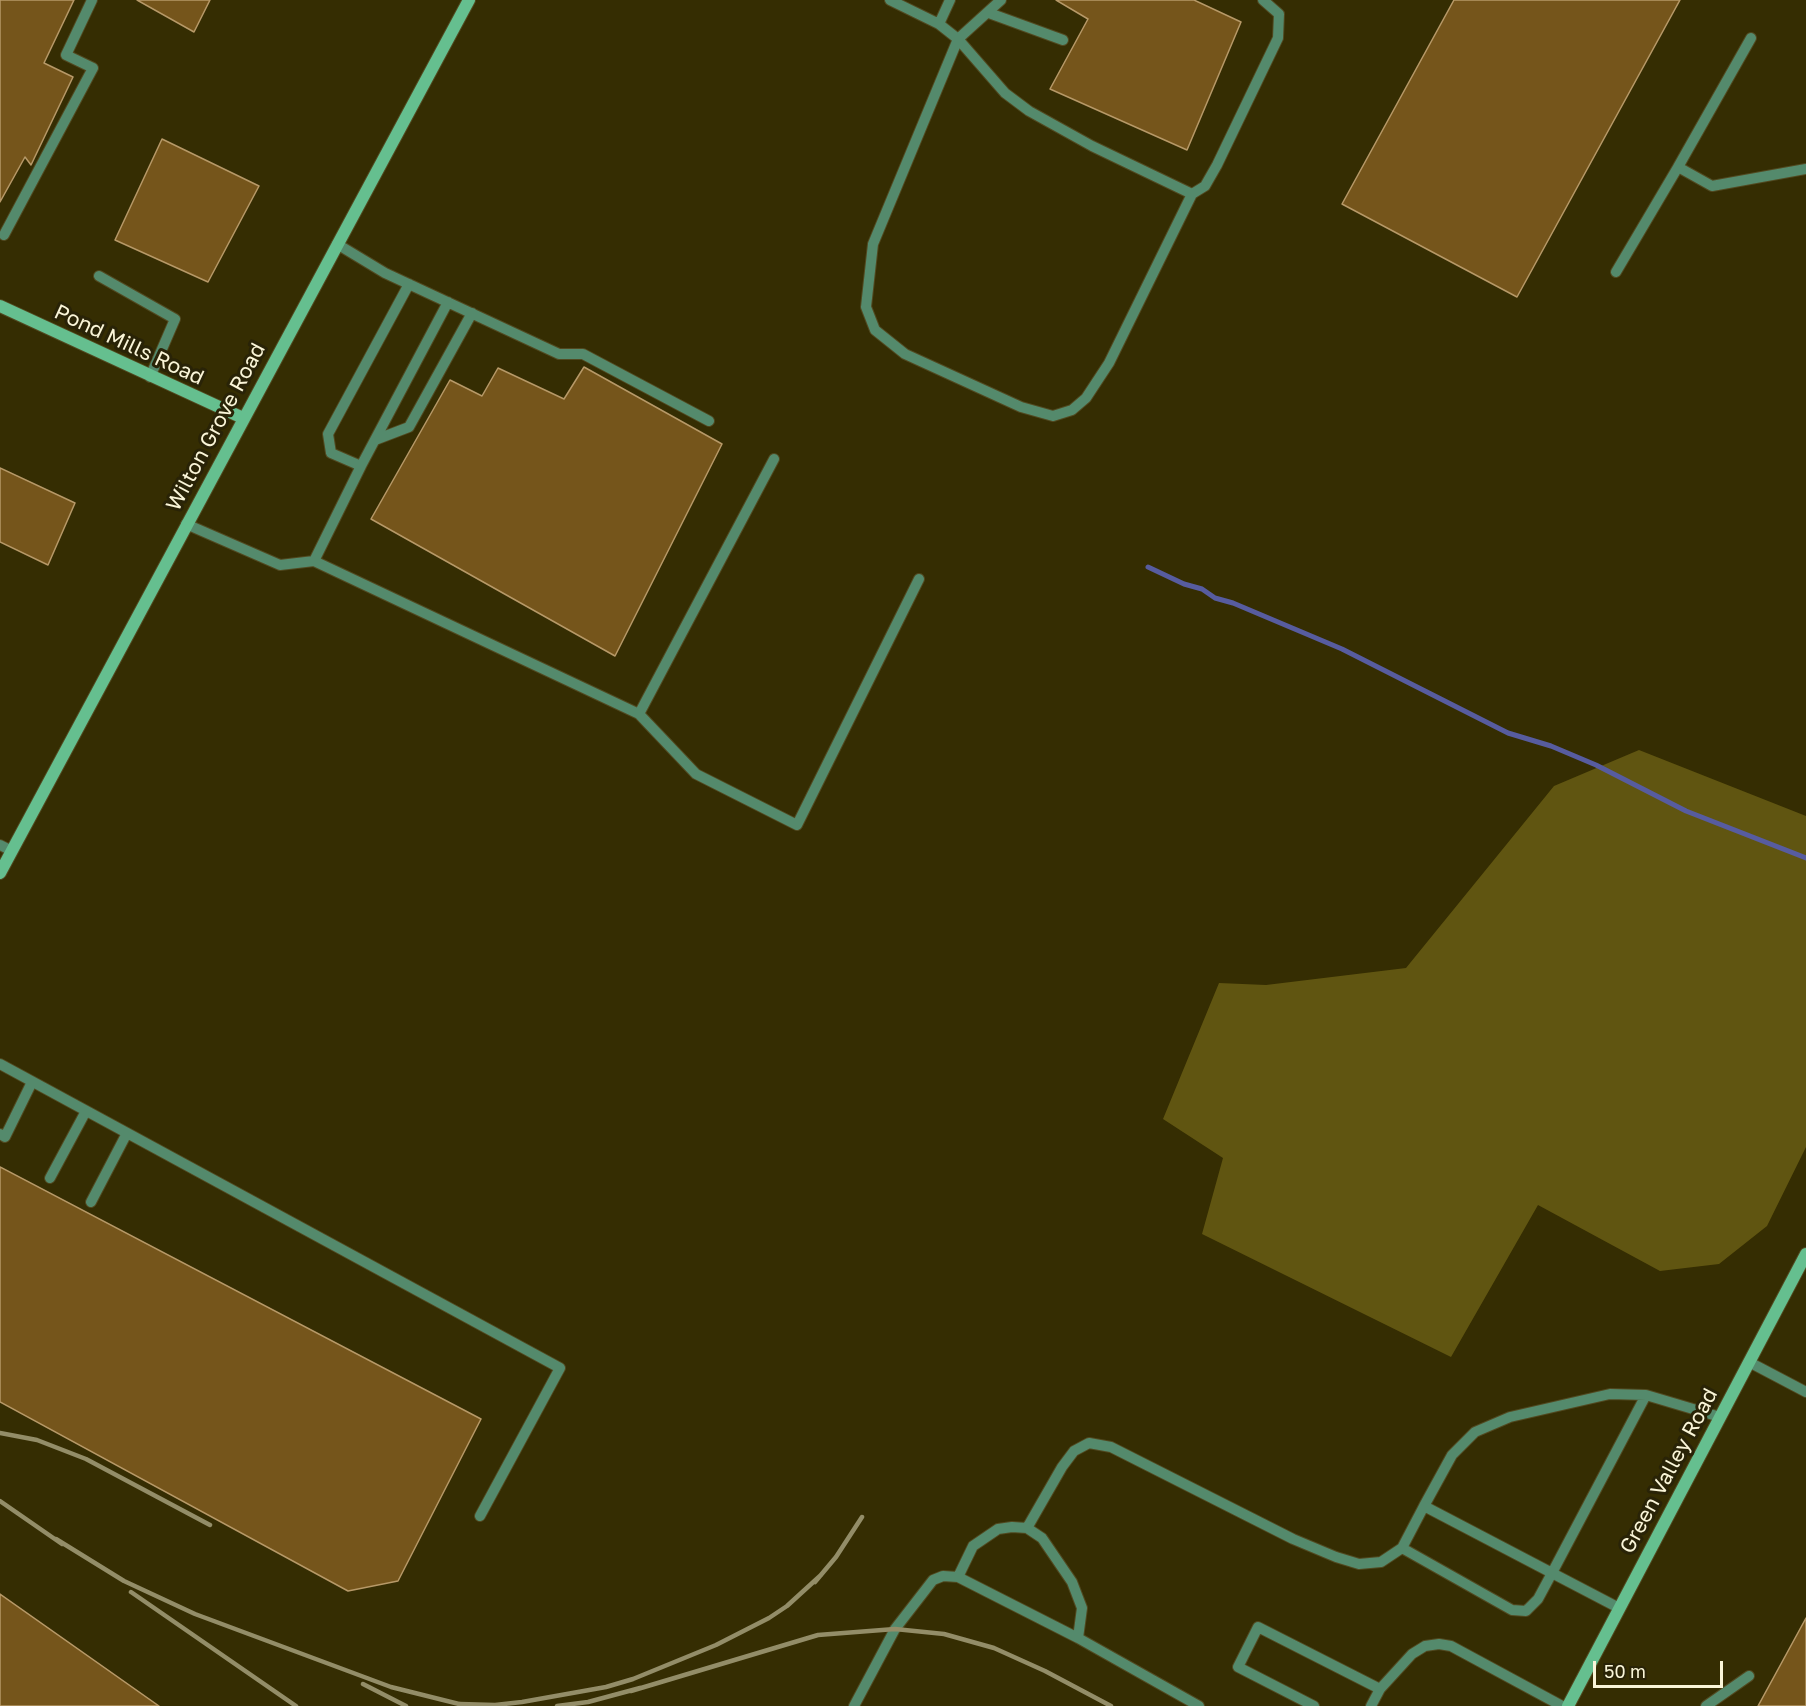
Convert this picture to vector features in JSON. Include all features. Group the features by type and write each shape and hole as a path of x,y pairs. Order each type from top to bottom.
{"main road":[{"name":"Wilton Grove Road","path":"0,873 469,0"},
{"name":"Pond Mills Road","path":"0,306 243,418"},
{"name":"Green Valley Road","path":"1568,1706 1806,1254"}],"lane":[{"path":"1,237 93,68 66,55 92,0"},
{"path":"890,0 939,24 958,39 1005,93 1029,111 1092,146 1192,194"},
{"path":"939,24 950,0"},
{"path":"1001,0 958,39 873,244 866,307 876,330 905,354 1021,407 1053,416 1072,410 1086,398 1109,363 1192,194 1205,186 1218,165 1278,38 1279,14 1263,0"},
{"path":"989,13 1063,40"},
{"path":"1616,272 1751,38"},
{"path":"1678,167 1712,186 1806,169"},
{"path":"337,244 385,273 559,354 583,354 709,421"},
{"path":"99,276 175,319 150,377"},
{"path":"361,466 331,453 328,434 409,284"},
{"path":"314,561 361,466 448,302"},
{"path":"375,440 410,427 472,313"},
{"path":"639,714 774,459"},
{"path":"186,525 280,565 314,561 639,714 696,774 797,825 920,579"},
{"path":"0,844 12,850"},
{"path":"0,1064 560,1368 480,1516"},
{"path":"0,1134 5,1137 32,1082"},
{"path":"50,1178 86,1111"},
{"path":"91,1202 127,1133"},
{"path":"1749,1362 1806,1392"},
{"path":"1027,1528 1062,1467 1074,1451 1089,1443 1122,1452 1293,1539 1336,1557 1359,1564 1381,1562 1401,1548 1452,1455 1475,1432 1510,1417 1566,1402 1610,1395 1646,1395 1720,1418"},
{"path":"1401,1548 1512,1610 1526,1611 1538,1599 1646,1395"},
{"path":"1424,1506 1619,1608"},
{"path":"958,1576 973,1546 984,1536 998,1529 1027,1528 1042,1538 1072,1582 1082,1608 1078,1638"},
{"path":"854,1706 895,1629 933,1580 944,1576 958,1576 1078,1638 1198,1706"},
{"path":"1314,1706 1238,1667 1258,1627 1380,1689"},
{"path":"1371,1706 1380,1689 1412,1654 1425,1646 1439,1644 1451,1646 1562,1706"},
{"path":"1706,1706 1749,1676"}],"shaded area":[{"path":"1639,750 1806,816 1806,1147 1767,1226 1719,1264 1660,1271 1538,1205 1451,1357 1202,1234 1223,1158 1163,1119 1219,983 1266,985 1406,968 1554,786"}],"building":[{"path":"0,0 74,0 44,63 73,77 31,165 25,157 0,202"},
{"path":"137,0 210,0 194,32"},
{"path":"1056,0 1194,0 1241,22 1187,150 1050,89 1088,19"},
{"path":"1454,0 1680,0 1517,297 1342,204"},
{"path":"162,139 259,186 208,282 115,240"},
{"path":"584,367 722,444 615,656 371,519 450,380 482,396 498,368 564,399"},
{"path":"0,468 75,503 48,565 0,542"},
{"path":"0,1167 481,1419 398,1581 348,1591 0,1402"},
{"path":"0,1594 159,1706 0,1706"},
{"path":"1806,1618 1806,1706 1758,1706"}],"waterway":[{"path":"1148,567 1184,584 1202,589 1215,598 1233,603 1342,649 1508,733 1551,746 1596,765 1686,811 1806,858"}],"railway":[{"path":"0,1433 37,1440 86,1459 210,1525"},
{"path":"0,1501 62,1544"},
{"path":"815,1582 836,1557 862,1517"},
{"path":"56,1539 124,1581 195,1614 391,1687 467,1706"},
{"path":"460,1704 495,1705 522,1702 606,1687 633,1679 716,1645 769,1618 787,1606 821,1575"},
{"path":"131,1592 296,1706"},
{"path":"631,1691 818,1635 895,1629 944,1634 994,1648 1045,1671 1111,1706"},
{"path":"363,1684 406,1706"},
{"path":"557,1706 588,1702 640,1688"}]}
